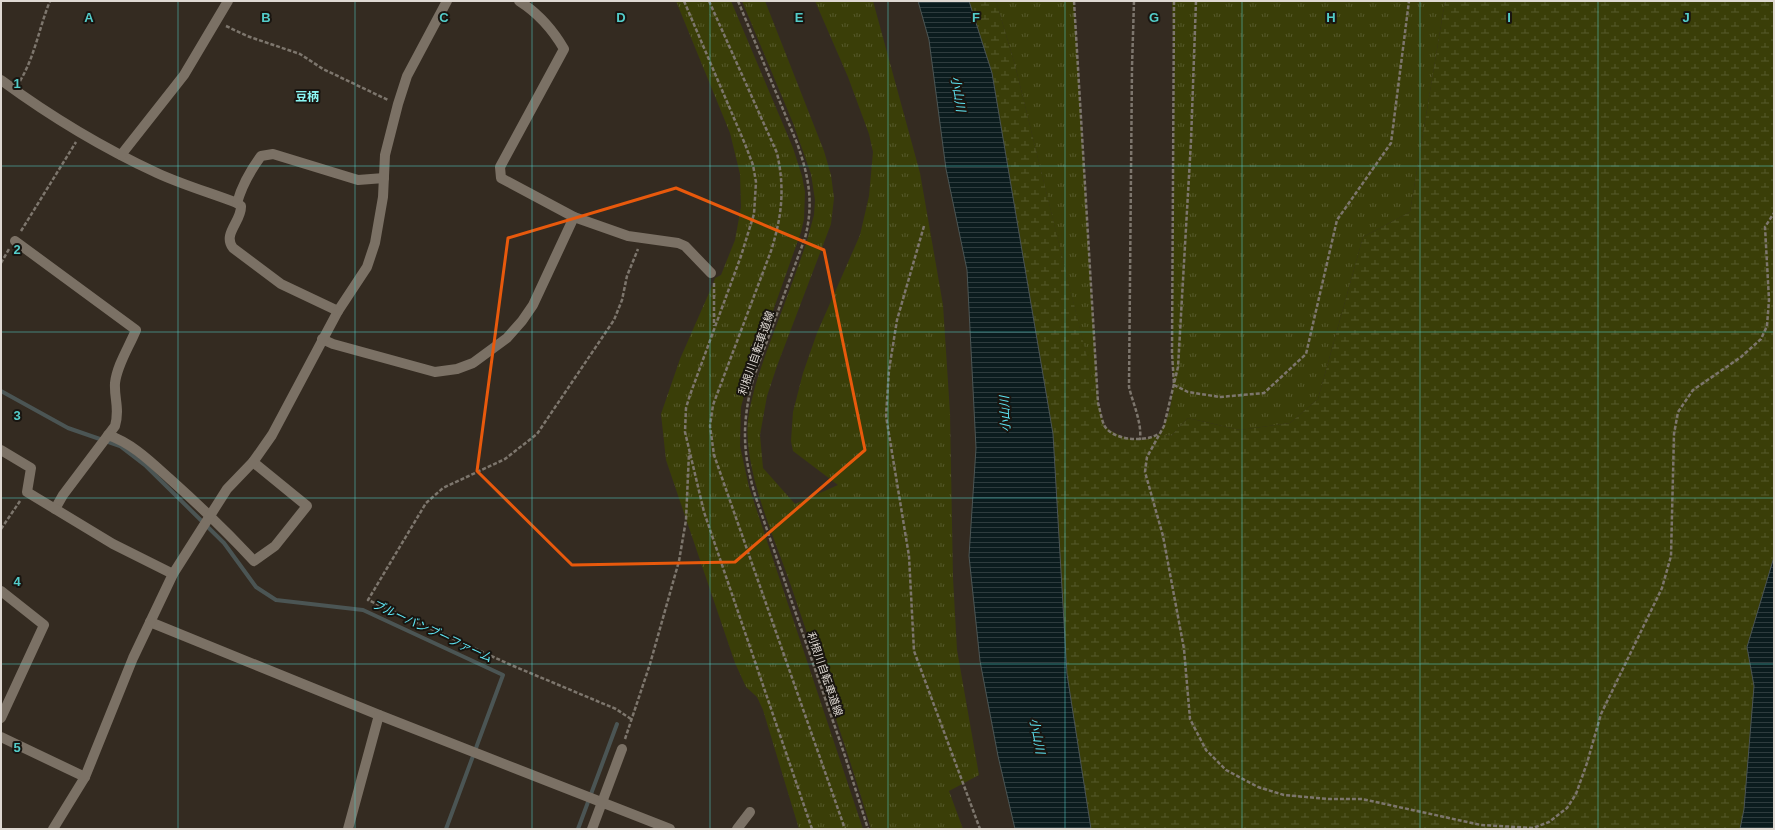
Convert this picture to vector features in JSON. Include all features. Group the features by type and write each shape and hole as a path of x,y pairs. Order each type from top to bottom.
{"street":[{"path":"121,155 184,75 228,1"},
{"path":"54,829 85,777 133,658 173,574 228,489 253,462 272,435 322,339 338,311 367,267 372,256 380,212 385,155 398,104 407,76 447,1"},
{"path":"519,1 532,8 555,34 564,49 500,167 501,178 574,216 628,236 682,245 711,273"},
{"path":"1,80 81,133 121,155 158,174 237,203 241,206 242,211 229,236 229,243 233,248 281,284 338,311"},
{"path":"237,203 241,189 261,156 273,154 358,180 384,178"},
{"path":"322,339 333,344 434,372 457,369 473,363 507,338 533,305 574,216"},
{"path":"15,241 136,330 118,370 115,384 118,415 115,426 63,495 55,510"},
{"path":"108,435 122,440 150,462 211,516 254,561 275,546 307,506 253,462"},
{"path":"1,450 31,468 26,492 113,544 173,574"},
{"path":"1,591 44,625 1,718"},
{"path":"150,622 379,715 578,794 587,795 670,829"},
{"path":"348,829 379,715"},
{"path":"1,737 85,777"},
{"path":"592,829 622,749"},
{"path":"737,829 750,812"}],"path":[{"path":"15,90 29,67 50,1"},
{"path":"684,1 745,144 753,165 756,182 754,214 690,395 686,408 685,432 704,512 812,829"},
{"path":"709,1 777,153 782,176 782,203 777,232 713,405 710,426 714,455 845,829"},
{"name":"利根川自転車道線","path":"738,1 797,143 804,164 810,196 808,224 805,238 753,379 746,413 744,443 746,461 755,495 845,756 868,829"},
{"path":"1074,1 1098,403 1104,426 1117,435 1129,439 1140,440 1154,438 1159,434"},
{"path":"1134,1 1129,387 1135,414 1141,429 1140,440"},
{"path":"1174,1 1172,353 1174,385"},
{"path":"1196,1 1191,141 1178,367 1164,426 1147,457 1145,472 1163,536 1181,634 1190,719 1206,750 1226,770 1258,787 1284,795 1328,799 1362,799 1481,825 1533,828 1549,822 1567,808 1576,794 1588,764 1601,714 1662,588 1670,556 1674,434 1678,412 1693,390 1741,357 1761,339 1767,326 1769,300 1765,227 1774,213"},
{"path":"1174,385 1188,392 1220,397 1264,392 1306,354 1337,220 1391,143 1409,1"},
{"path":"216,21 247,36 300,54 323,69 398,104"},
{"path":"1,263 81,133"},
{"path":"924,226 897,320 889,370 886,416 909,556 914,651 980,829"},
{"path":"632,719 616,709 511,665 368,600 426,503 443,488 505,459 537,434 614,320 622,300 627,276 643,238"},
{"path":"711,273 715,286 714,329"},
{"path":"622,749 650,664 679,561 686,520 690,450"},
{"path":"1,529 26,492"}],"highlighted area":[{"path":"676,188 824,250 865,450 735,562 572,565 477,471 508,238"}],"green space":[{"path":"676,1 731,1 793,148 802,176 805,192 804,219 801,232 748,381 741,407 740,446 749,487 863,829 799,829 763,710 757,697 746,687 735,663 666,460 661,414 680,359 715,278 721,275 735,240 741,207 740,174 730,133"},
{"path":"742,1 765,1 824,151 831,175 834,198 831,224 767,396 760,435 763,468 795,504 838,485 793,451 791,441 793,412 803,373 817,333 860,235 869,196 873,152 869,134 848,77 815,1 873,1 920,173 943,305 950,413 953,578 957,650 979,775 949,791 963,829 871,829 852,766 768,522 755,479 750,458 748,439 748,420 752,399 765,357 806,244 814,215 815,200 811,174 793,123"},
{"path":"969,1 996,1 1015,65 1104,426 1123,437 1145,440 1159,434 1171,436 1188,418 1240,430 1290,423 1318,399 1363,237 1410,212 1445,1 1774,1 1774,557 1747,647 1754,686 1744,809 1740,829 1091,829 1067,674 1053,434 992,73"},
{"path":"996,1 1074,1 1098,403 1015,65"},
{"path":"1172,1 1445,1 1410,212 1363,237 1318,399 1290,423 1240,430 1188,418 1171,436 1159,434 1171,405 1173,384 1174,69"}],"water":[{"name":"小山川","path":"918,1 969,1 992,73 1053,434 1067,674 1091,829 1015,829 998,756 980,661 969,556 976,448 967,270 946,169 929,40"},
{"path":"1774,557 1774,829 1740,829 1744,809 1754,686 1747,647"}],"waterway":[{"name":"ブルーバンブーファーム","path":"1,391 68,428 120,446 146,466 224,543 256,587 276,600 363,610 503,675 446,829"},
{"path":"578,829 617,724"}],"district":[{"name":"豆柄","path":"307,97"}]}
